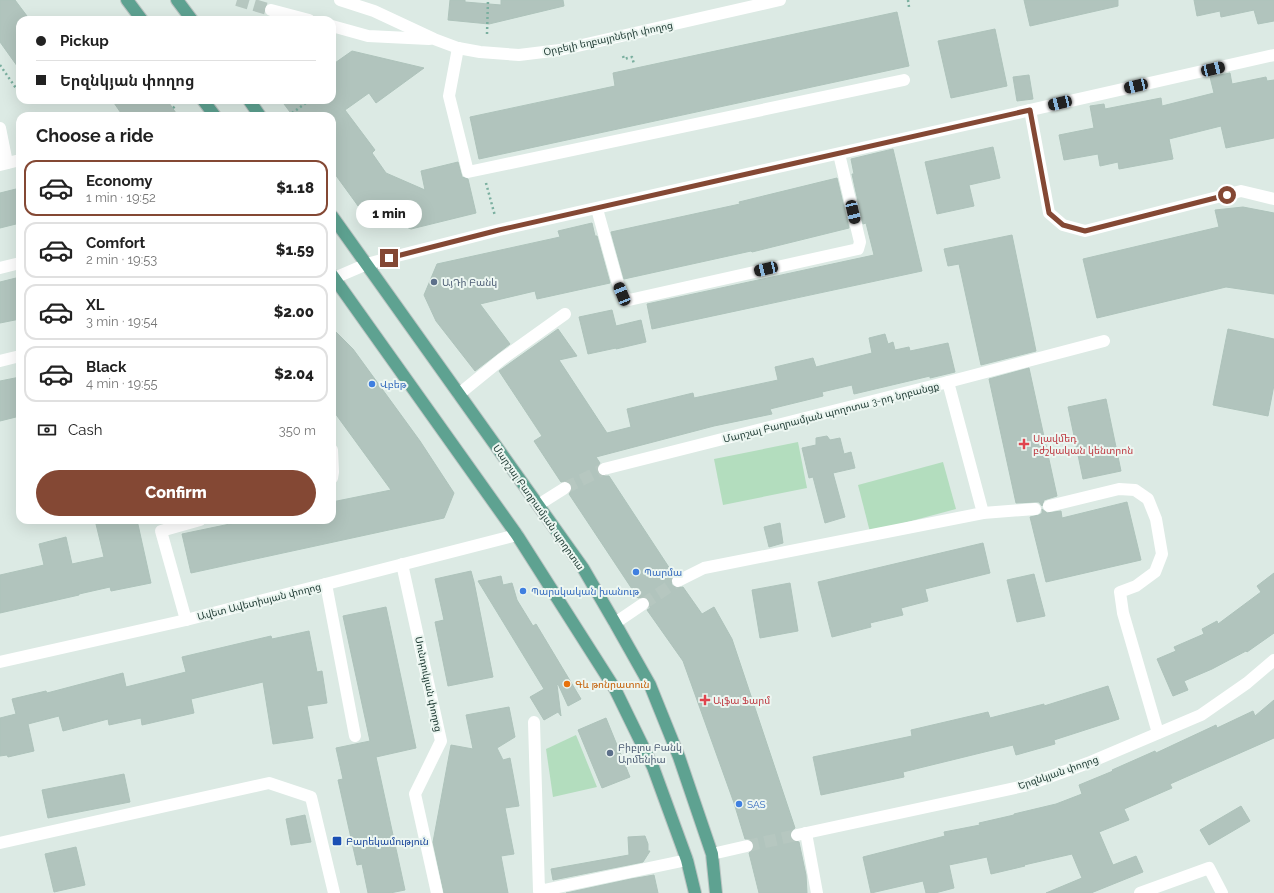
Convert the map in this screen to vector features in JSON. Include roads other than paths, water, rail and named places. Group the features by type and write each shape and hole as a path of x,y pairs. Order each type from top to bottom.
{"main road":[{"path":"127,0 139,16"},
{"path":"177,0 189,16"},
{"name":"Մարշալ Բաղրամյան պողոտա","path":"336,221 583,568 615,623 650,685 679,757 712,854 717,890"},
{"path":"336,282 517,535 615,689 653,767 687,860 694,892"}],"street":[{"name":"Օրբելի եղբայրների փողոց","path":"340,0 374,11 434,39 458,48 480,52 519,55 560,50 780,0"},
{"path":"271,10 294,16"},
{"name":"Օրբելի եղբայրների փողոց","path":"336,27 368,36 434,39"},
{"path":"458,48 449,96 468,172 904,80"},
{"path":"336,277 367,264 499,230 1274,55"},
{"path":"1030,110 1049,213 1063,225 1085,231 1241,191 1274,198"},
{"path":"0,128 4,164 16,161"},
{"path":"597,209 618,284 622,294 629,300 858,249 860,242 838,154"},
{"path":"0,268 16,264"},
{"path":"459,394 502,359 565,314"},
{"path":"948,382 1104,341"},
{"path":"0,361 16,357"},
{"name":"Մարշալ Բաղրամյան պողոտա 3-րդ նրբանցք","path":"604,469 948,382 983,513"},
{"path":"538,505 565,488"},
{"path":"1049,506 1119,489 1135,490 1148,499 1156,519 1162,554 1155,572 1136,586 1120,592 1123,613 1158,733"},
{"path":"678,581 704,568 983,513 1035,509"},
{"path":"160,525 186,620"},
{"name":"Ավետ Ավետիսյան փողոց","path":"0,662 186,620 517,535"},
{"name":"Սունդուկյան փողոց","path":"402,564 441,741 415,794 437,893"},
{"path":"326,584 355,736"},
{"path":"615,623 642,604"},
{"name":"Երզնկյան փողոց","path":"817,893 802,834 1024,786 1088,763 1201,715 1247,683 1274,660"},
{"path":"534,722 539,890 687,860"},
{"path":"0,843 269,783 311,797 334,893"},
{"path":"712,854 747,846"},
{"path":"1140,893 1209,868 1222,893"}],"tunnel":[{"path":"237,0 271,10"},
{"path":"565,488 604,469"},
{"path":"643,604 678,581"},
{"path":"747,846 797,835"}],"place":[{"name":"ԱյԴի Բանկ","path":"434,282"},
{"name":"Վբեթ","path":"372,384"},
{"name":"Սլավմեդ բժշկական կենտրոն","path":"1024,444"},
{"name":"Պարմա","path":"636,572"},
{"name":"Պարսկական խանութ","path":"523,591"},
{"name":"Գև թոնրատուն","path":"567,684"},
{"name":"Ալֆա Ֆարմ","path":"705,700"},
{"name":"Բիբլոս Բանկ Արմենիա","path":"610,753"},
{"name":"SAS","path":"739,804"},
{"name":"Բարեկամություն","path":"337,841"}]}
